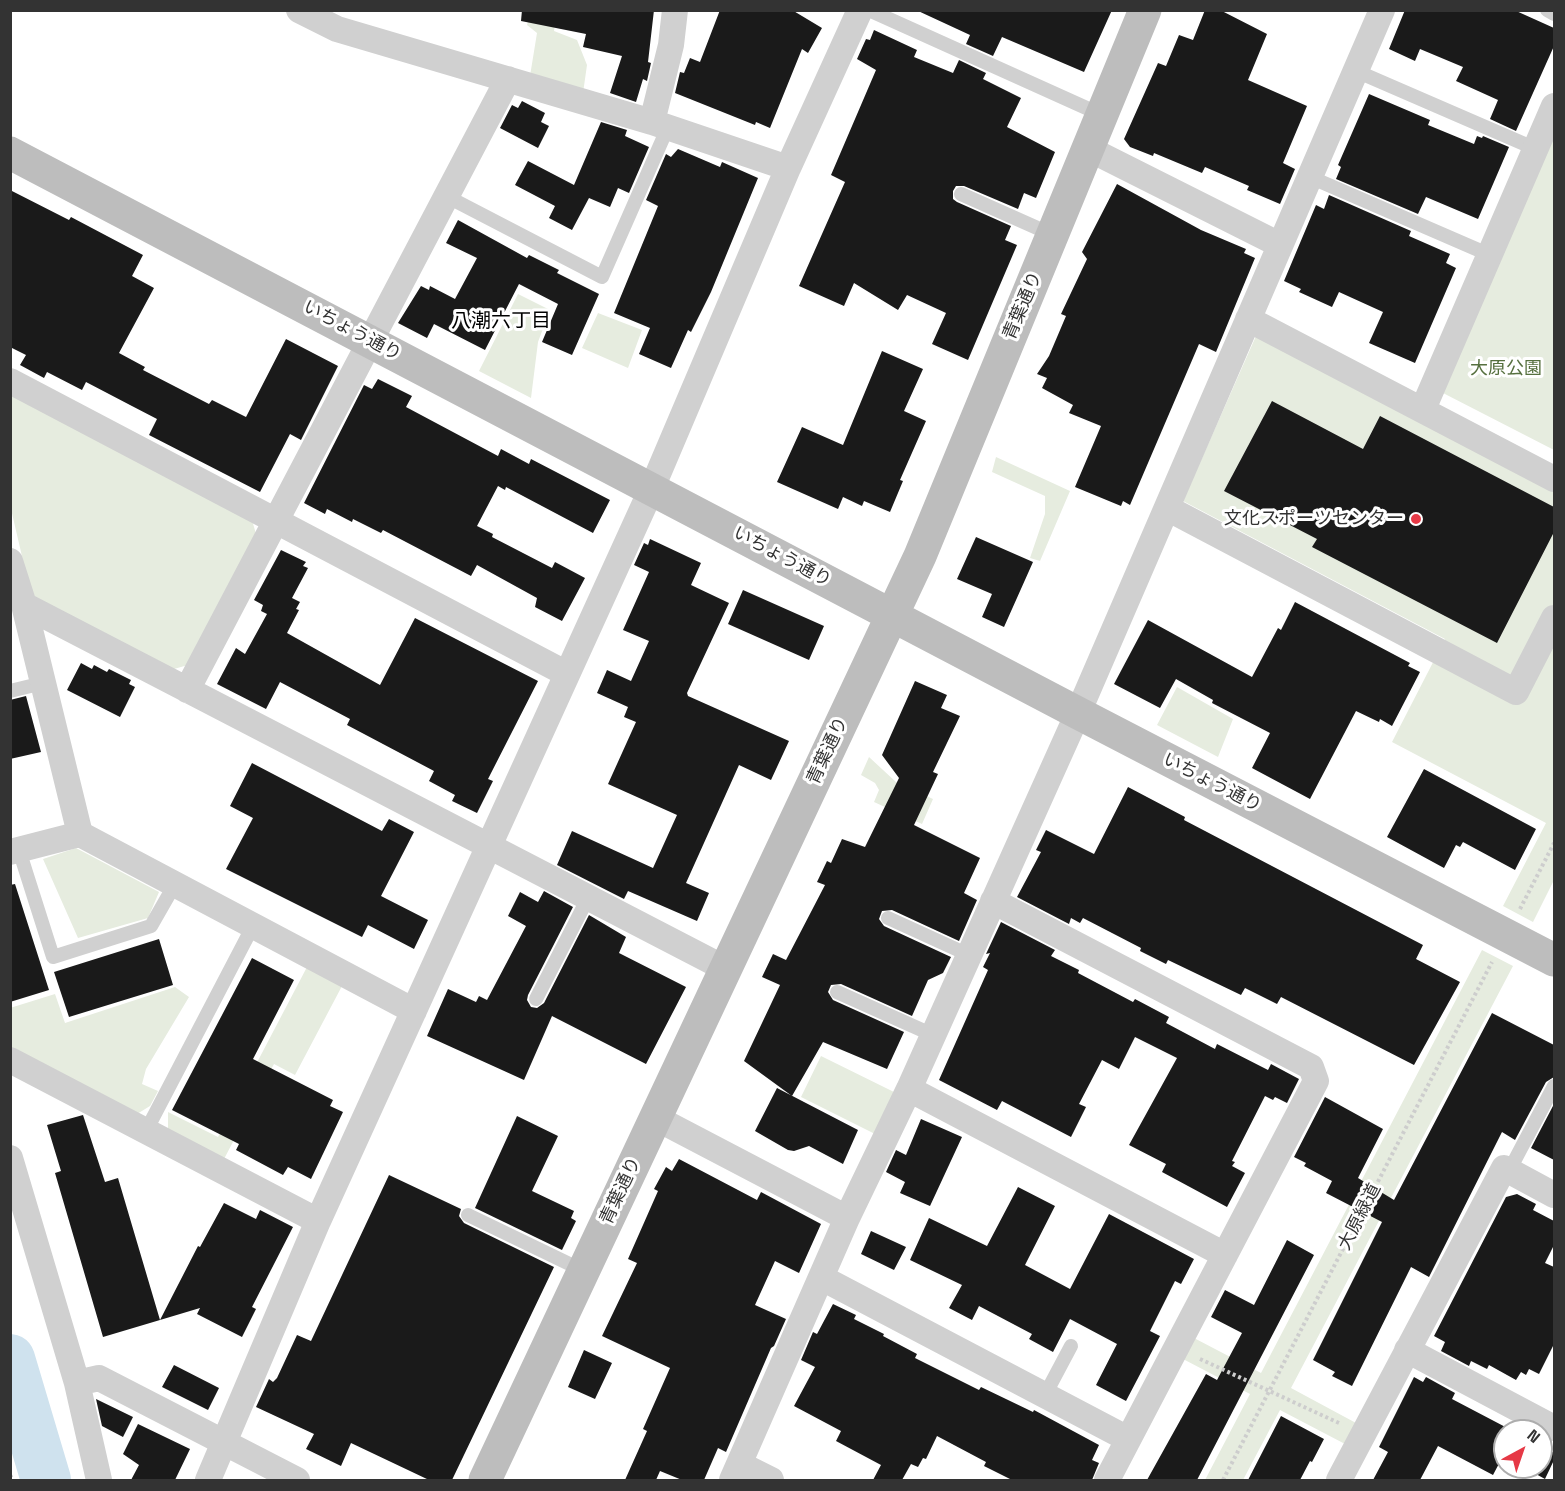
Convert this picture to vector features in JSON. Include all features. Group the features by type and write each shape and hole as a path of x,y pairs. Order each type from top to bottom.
{"street":[{"path":"299,10 337,30 660,125 788,168"},
{"path":"660,125 675,10"},
{"path":"208,1480 318,1221 652,488 788,168 860,10"},
{"name":"青葉通り","path":"485,1480 920,556 1146,10"},
{"path":"771,1480 736,1472 848,1218 909,1089 1078,713 1382,10"},
{"path":"187,690 508,79"},
{"path":"1423,409 1554,106"},
{"path":"1089,149 1280,245"},
{"name":"いちょう通り","path":"10,153 1554,960"},
{"path":"1248,319 1554,479"},
{"path":"10,381 567,674"},
{"path":"1167,508 1516,692 1554,618"},
{"path":"11,562 24,605 80,834"},
{"path":"24,605 726,969"},
{"path":"15,851 80,834 414,1011"},
{"path":"993,901 1311,1067 1316,1081 1107,1480"},
{"path":"10,1060 318,1221"},
{"path":"909,1089 1225,1255"},
{"path":"656,1118 848,1218"},
{"path":"10,1158 77,1383 99,1480"},
{"path":"1339,1480 1504,1168 1554,1195"},
{"path":"822,1278 1128,1439"},
{"path":"1407,1350 1554,1428"},
{"path":"77,1383 99,1378 297,1480"}],"lane":[{"path":"869,10 1102,115"},
{"path":"1547,10 1554,14"},
{"path":"1356,71 1536,149"},
{"path":"446,196 602,277 660,125"},
{"path":"1310,177 1490,255"},
{"path":"960,194 1053,235"},
{"path":"10,691 43,683"},
{"path":"15,851 53,957 151,926 175,884"},
{"path":"536,999 588,898"},
{"path":"888,918 969,955"},
{"path":"146,1131 253,926"},
{"path":"837,992 933,1035"},
{"path":"1509,1172 1554,1086"},
{"path":"468,1215 584,1271"},
{"path":"1046,1395 1071,1346"}],"path":[{"path":"1516,918 1554,843"},
{"name":"大原緑道","path":"1223,1480 1497,953"},
{"path":"1177,1347 1219,1369 1270,1390 1362,1435"},
{"path":"10,1475 13,1480"}],"green space":[{"path":"531,11 557,11 554,31 577,40 587,65 583,93 530,76 537,33 527,25"},
{"name":"大原公園","path":"1554,137 1554,450 1443,393"},
{"path":"518,294 550,310 538,342 531,398 479,371"},
{"path":"598,313 642,330 628,368 582,348"},
{"path":"1256,336 1554,492 1554,880 1533,922 1503,906 1546,823 1392,742 1445,639 1183,501"},
{"path":"10,394 252,520 256,534 188,665 174,669 31,595 11,509"},
{"path":"996,457 1070,491 1040,561 1030,558 1045,514 1045,496 992,472"},
{"path":"1177,687 1233,719 1218,757 1157,725"},
{"path":"869,757 896,782 933,799 922,824 874,802 879,790 875,783 861,775"},
{"path":"76,848 159,892 148,918 78,938 43,859"},
{"path":"1482,950 1513,966 1291,1388 1356,1423 1345,1444 1280,1410 1243,1480 1205,1480 1250,1394 1183,1359 1194,1338 1261,1373"},
{"path":"307,967 342,986 295,1075 274,1064 224,1159 168,1130 168,1112 218,1137"},
{"path":"175,987 189,997 146,1069 142,1084 158,1091 150,1106 137,1114 11,1048 10,1008 55,994 65,1023"},
{"path":"821,1056 894,1092 875,1134 801,1097"}],"building":[{"path":"522,10 654,10 648,62 651,63 647,81 643,79 636,102 610,93 622,56 583,47 586,34 521,21"},
{"path":"720,10 792,10 822,28 808,53 802,49 770,128 756,122 755,125 675,93 680,72 684,73 690,58 700,62"},
{"path":"916,10 1112,10 1084,72 1002,37 993,56 966,44 970,35"},
{"path":"1205,10 1220,10 1267,34 1248,80 1307,106 1283,163 1295,169 1280,204 1247,190 1249,186 1205,167 1202,173 1154,153 1153,156 1130,147 1124,139 1158,63 1166,66 1179,35 1193,40"},
{"path":"1405,10 1514,10 1554,28 1554,46 1516,131 1490,119 1498,100 1456,81 1463,67 1420,49 1415,61 1389,49"},
{"path":"874,30 917,50 914,57 953,73 959,60 986,73 983,79 1021,98 1007,127 1055,152 1036,198 1024,193 1018,209 964,186 956,186 953,191 953,199 957,202 1011,226 1005,240 1017,245 968,360 932,344 946,313 907,295 898,310 854,283 844,306 799,286 845,182 831,175 876,70 857,59 866,39 870,40"},
{"path":"1369,94 1430,120 1428,125 1474,144 1477,136 1482,138 1483,136 1509,147 1478,219 1426,197 1418,214 1336,179 1341,167 1338,165"},
{"path":"522,101 545,113 541,122 549,126 538,148 500,128 512,105 518,108"},
{"path":"601,122 627,130 625,136 649,147 629,193 618,188 610,207 589,198 572,230 549,218 555,206 515,185 528,161 574,185"},
{"path":"678,149 720,167 722,162 758,178 711,292 691,332 688,330 671,368 639,354 650,328 614,313 658,206 646,200 666,154 671,157"},
{"path":"1117,184 1201,230 1246,249 1244,253 1255,258 1216,352 1199,344 1130,505 1123,501 1121,506 1075,487 1101,426 1069,413 1073,405 1042,388 1047,378 1037,374 1049,356 1066,316 1061,314 1087,259 1082,252"},
{"path":"10,190 69,220 71,217 143,255 132,276 154,288 119,353 145,367 143,370 209,404 212,400 246,417 286,339 338,366 301,440 290,434 260,492 149,435 157,419 86,382 82,390 47,372 44,378 20,365 26,355 10,347"},
{"path":"1329,195 1411,231 1409,236 1450,254 1446,263 1456,268 1415,363 1369,343 1383,312 1339,292 1332,307 1299,292 1301,289 1284,281 1316,205 1324,209"},
{"path":"458,220 527,258 529,255 559,270 557,273 599,294 572,355 542,342 558,304 519,284 485,350 434,324 427,338 398,323 421,286 429,290 430,286 455,299 477,258 446,243"},
{"path":"882,351 923,369 904,411 926,421 900,480 903,481 890,512 864,501 862,506 843,497 838,509 777,482 802,427 843,445"},
{"path":"378,379 412,396 406,407 498,456 501,449 529,464 531,459 610,500 593,533 506,487 505,490 498,486 477,526 493,534 492,537 552,568 555,562 585,578 562,621 535,607 537,598 477,565 471,576 383,530 381,533 327,509 325,514 304,503 364,385 372,389"},
{"name":"文化スポーツセンター","path":"1272,401 1363,449 1380,416 1554,507 1554,532 1497,643 1312,547 1317,539 1224,491"},
{"path":"976,537 1033,562 1004,627 982,617 992,594 957,579"},
{"path":"650,539 701,563 691,585 729,603 687,693 688,696 789,741 771,780 739,765 686,883 709,893 697,921 628,891 624,899 557,865 572,831 653,868 677,815 608,784 636,722 624,717 628,707 597,693 607,670 631,681 649,641 623,630 649,572 634,565 644,543 648,545"},
{"path":"281,550 306,562 303,566 308,568 292,598 300,602 296,609 299,610 287,633 380,685 415,618 538,681 488,779 493,781 477,813 452,801 455,795 429,781 434,771 347,725 350,719 280,682 266,709 217,684 236,648 245,654 267,614 261,611 263,605 254,600"},
{"path":"743,590 824,626 809,660 728,624"},
{"path":"1295,602 1410,663 1408,666 1420,672 1392,726 1380,719 1379,722 1356,711 1310,799 1252,768 1270,733 1212,703 1213,700 1176,679 1160,708 1114,684 1148,620 1252,677 1278,628 1281,630"},
{"path":"81,663 92,669 94,665 107,672 109,669 131,680 129,684 135,687 120,717 67,690"},
{"path":"915,681 947,695 941,708 960,716 933,772 938,774 914,825 980,858 964,893 977,900 959,941 892,910 882,911 879,919 884,926 951,957 943,973 928,980 912,1016 841,984 831,985 828,992 833,1000 904,1032 887,1069 823,1042 792,1096 744,1061 780,985 762,977 773,954 786,960 825,885 817,882 827,861 831,863 842,839 865,847 899,778 882,755"},
{"path":"26,696 41,752 10,759 10,700"},
{"path":"252,763 382,831 389,819 414,832 381,896 428,920 414,949 368,925 362,937 226,869 253,818 230,806"},
{"path":"1424,769 1536,829 1515,870 1463,842 1460,847 1456,845 1444,868 1387,837"},
{"path":"1128,787 1185,817 1184,820 1423,945 1416,959 1460,982 1414,1065 1281,997 1277,1004 1245,988 1241,995 1168,960 1166,964 1140,951 1141,948 1083,918 1080,923 1071,918 1069,924 1017,897 1041,852 1036,850 1046,830 1094,854"},
{"path":"15,884 49,990 10,1002 10,885"},
{"path":"544,891 573,907 528,995 527,1000 531,1007 537,1008 544,1003 589,915 626,937 619,953 686,987 646,1064 552,1016 524,1080 427,1036 448,989 476,1002 479,996 487,1000 526,926 508,916 520,892 538,902"},
{"path":"1001,922 1055,950 1051,956 1079,970 1078,973 1133,1002 1135,999 1169,1017 1166,1023 1215,1049 1217,1044 1268,1070 1271,1064 1299,1079 1287,1103 1275,1097 1273,1100 1265,1096 1232,1161 1235,1162 1232,1166 1245,1173 1227,1207 1162,1172 1166,1164 1129,1145 1177,1058 1135,1037 1119,1069 1102,1060 1079,1104 1086,1107 1071,1137 1002,1101 997,1110 939,1080 988,970 983,967 990,953 986,954"},
{"path":"159,939 173,985 69,1017 54,972"},
{"path":"252,958 294,980 253,1059 333,1100 330,1106 343,1112 311,1179 288,1167 283,1175 236,1150 239,1144 172,1110"},
{"path":"1492,1013 1554,1045 1554,1077 1546,1082 1515,1140 1502,1132 1429,1277 1411,1267 1352,1386 1332,1376 1335,1372 1313,1360 1382,1222 1326,1193 1332,1181 1304,1166 1306,1163 1294,1157 1325,1097 1383,1129 1358,1178 1394,1200"},
{"path":"777,1088 858,1130 843,1164 809,1146 794,1151 788,1150 755,1131"},
{"path":"1554,1104 1554,1160 1531,1148"},
{"path":"83,1115 105,1182 118,1178 160,1320 103,1337 55,1173 61,1171 47,1125"},
{"path":"517,1116 558,1136 532,1191 574,1211 571,1218 576,1221 562,1250 475,1208"},
{"path":"921,1119 962,1137 930,1206 900,1193 905,1182 886,1172 896,1150 906,1155"},
{"path":"679,1159 757,1200 761,1192 821,1224 799,1273 775,1261 755,1305 786,1319 726,1452 718,1448 704,1480 682,1480 660,1471 656,1480 625,1480 647,1431 643,1429 670,1368 602,1336 637,1263 628,1259 658,1191 654,1189 666,1167 672,1171"},
{"path":"389,1175 461,1209 459,1216 464,1223 554,1267 452,1480 429,1480 351,1443 341,1466 306,1449 314,1434 256,1407 269,1379 273,1382 277,1378 297,1335 311,1341"},
{"path":"1018,1187 1055,1206 1025,1265 1070,1289 1109,1214 1194,1259 1181,1284 1175,1281 1150,1331 1160,1336 1126,1401 1096,1385 1117,1344 1070,1319 1053,1352 1029,1339 1032,1334 979,1306 972,1320 949,1308 962,1285 910,1260 929,1218 987,1246"},
{"path":"1517,1194 1536,1204 1533,1210 1554,1221 1554,1245 1545,1263 1554,1267 1554,1344 1539,1374 1529,1369 1526,1375 1521,1372 1516,1380 1489,1365 1487,1369 1471,1361 1469,1366 1441,1351 1445,1342 1434,1336 1506,1197"},
{"path":"224,1203 256,1219 260,1210 293,1227 252,1307 256,1309 242,1337 197,1314 200,1308 160,1320 198,1246 200,1247"},
{"path":"871,1231 906,1247 894,1270 861,1254"},
{"path":"1287,1240 1314,1255 1197,1480 1147,1480 1206,1374 1217,1380 1242,1333 1211,1317 1225,1290 1254,1305"},
{"path":"833,1304 856,1315 854,1319 917,1354 915,1358 979,1390 981,1387 1033,1412 1034,1410 1099,1445 1092,1460 1099,1463 1092,1480 1012,1480 984,1466 986,1462 937,1436 926,1459 923,1458 918,1467 911,1464 902,1480 873,1480 881,1465 836,1441 841,1431 794,1406 815,1367 801,1360 813,1332 817,1334"},
{"path":"584,1350 612,1363 595,1399 568,1387"},
{"path":"174,1365 219,1388 208,1410 162,1387"},
{"path":"1414,1377 1423,1382 1426,1377 1455,1393 1452,1399 1493,1421 1493,1475 1438,1446 1420,1480 1373,1480 1388,1452 1379,1447"},
{"path":"96,1399 133,1417 123,1437 102,1426"},
{"path":"1281,1416 1324,1439 1300,1480 1248,1480"},
{"path":"138,1424 190,1449 175,1480 131,1480 139,1465 123,1454"}],"waterway":[{"path":"10,1359 46,1480"}],"place":[{"name":"文化スポーツセンター","path":"1416,519"}],"district":[{"name":"八潮六丁目","path":"501,322"}]}
